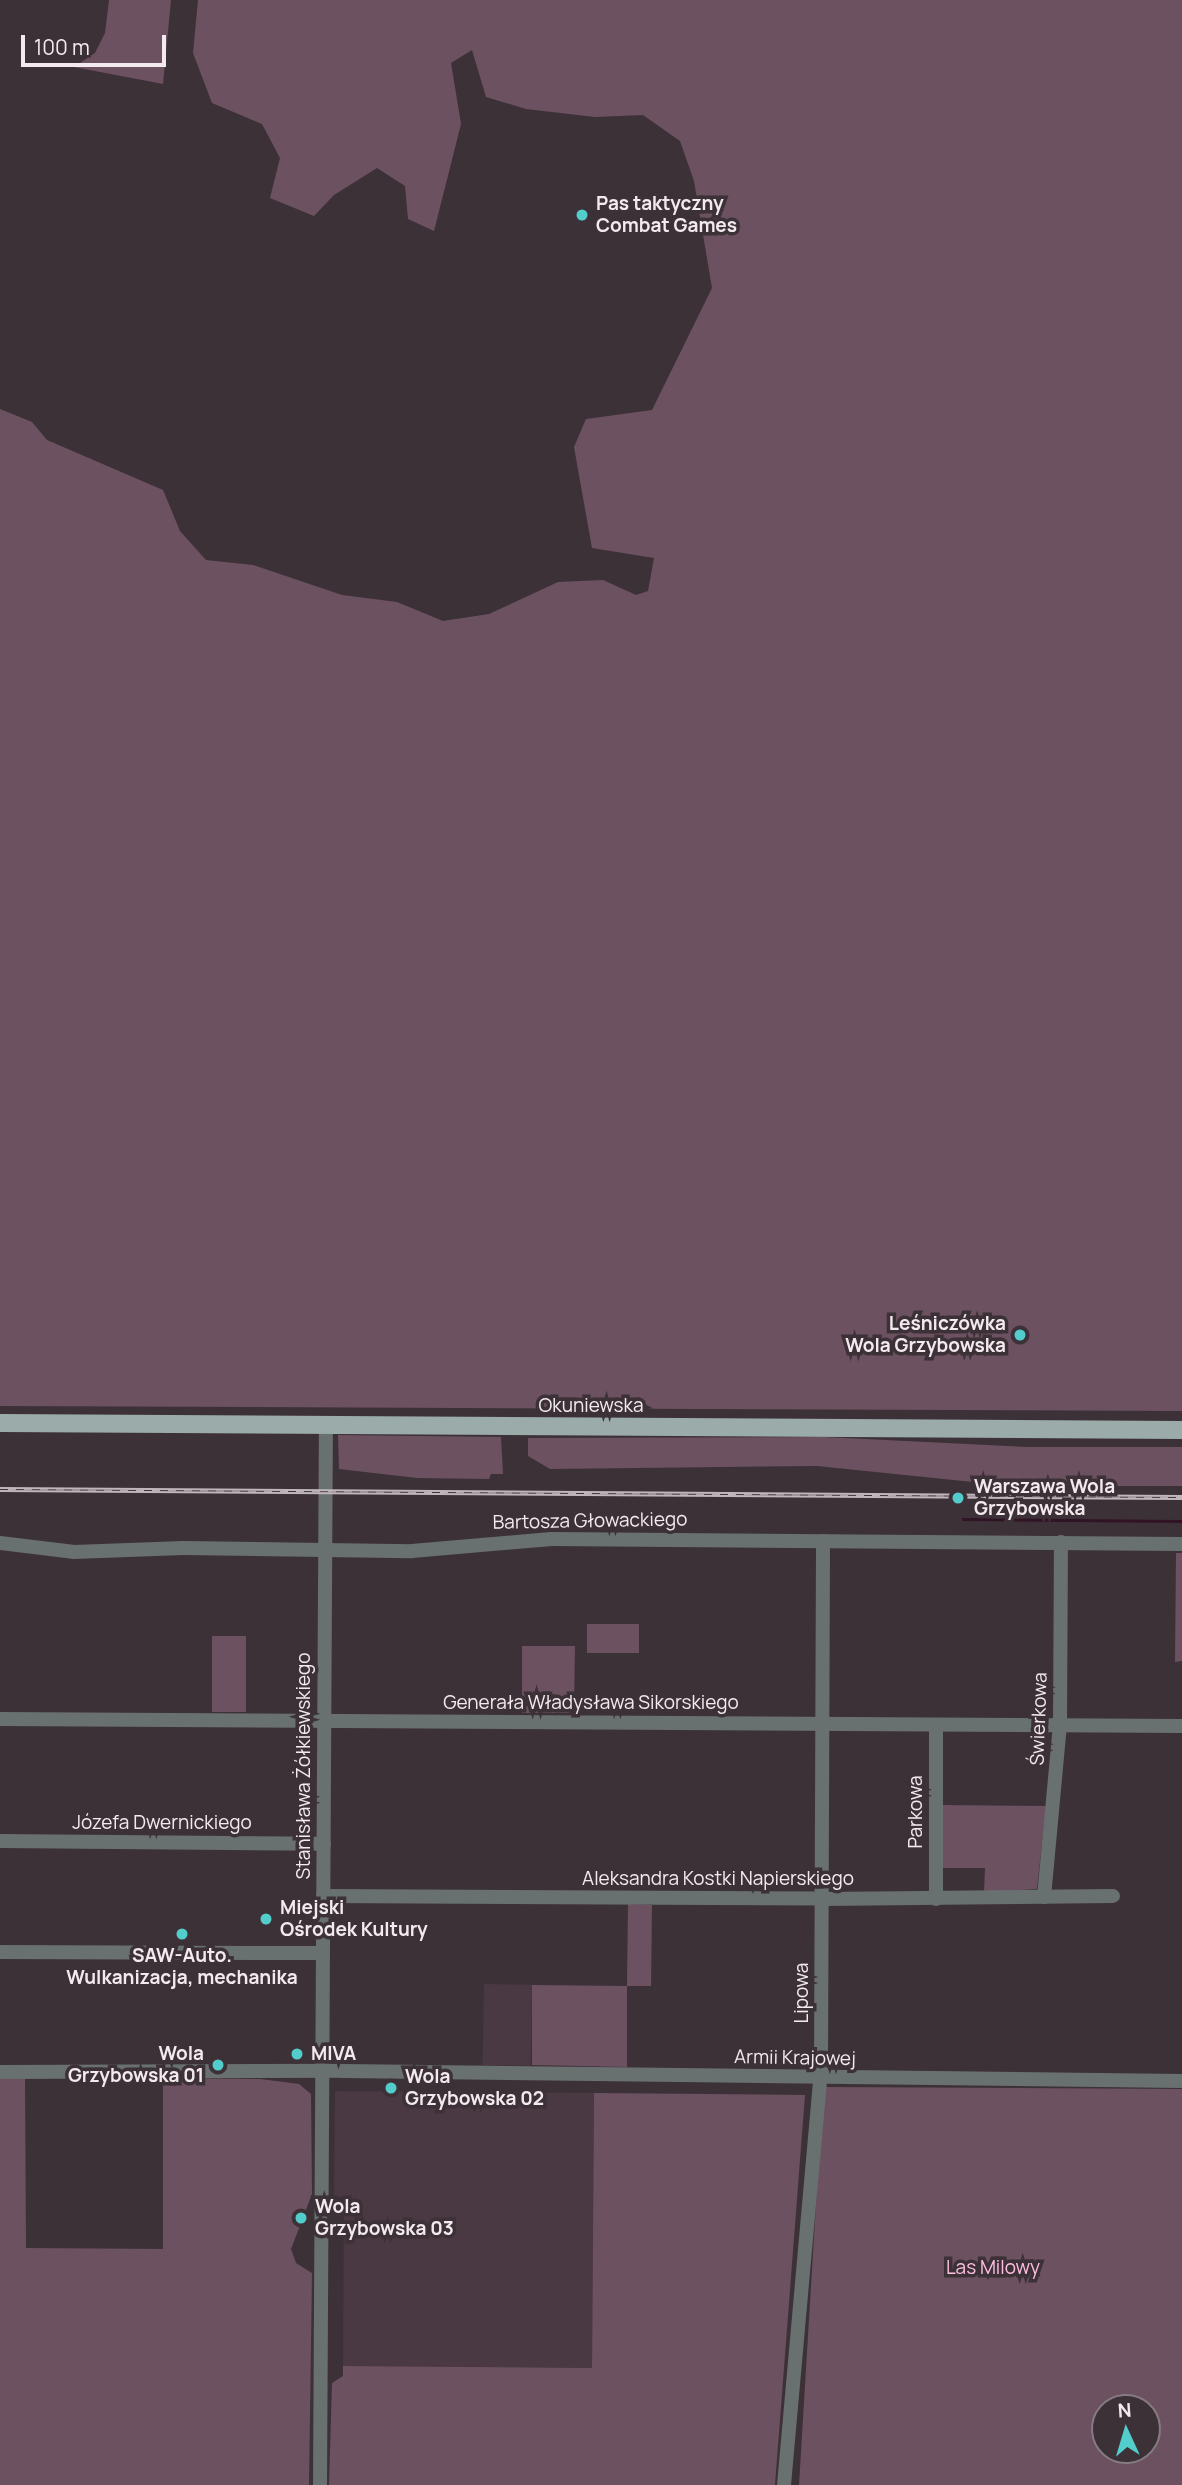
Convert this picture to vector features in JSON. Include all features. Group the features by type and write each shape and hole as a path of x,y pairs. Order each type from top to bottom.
{"main road":[{"name":"Okuniewska","path":"0,1423 1182,1430"}],"street":[{"name":"Stanisława Żółkiewskiego","path":"320,2485 326,1426"},
{"name":"Bartosza Głowackiego","path":"0,1542 74,1552 412,1551 551,1539 1182,1544"},
{"name":"Lipowa","path":"784,2485 820,2078 823,1541"},
{"name":"Świerkowa","path":"1044,1897 1060,1726 1061,1542"},
{"name":"Generała Władysława Sikorskiego","path":"0,1719 1182,1726"},
{"name":"Parkowa","path":"936,1725 936,1899"},
{"name":"Józefa Dwernickiego","path":"0,1841 324,1844"},
{"name":"Aleksandra Kostki Napierskiego","path":"323,1896 822,1899 1113,1896"},
{"path":"0,1952 322,1953"},
{"name":"Armii Krajowej","path":"0,2072 1182,2081"}],"shaded area":[{"path":"484,1984 532,1985 531,2066 483,2065"},
{"path":"335,2091 594,2093 592,2368 343,2366 344,2197 334,2197"}],"green space":[{"path":"109,0 171,0 163,84 74,67 95,53 105,33"},
{"path":"198,0 1182,0 1182,1411 0,1406 0,409 32,422 47,440 163,490 180,531 206,560 253,565 342,595 397,602 443,621 489,614 558,582 603,580 636,595 648,591 654,558 592,548 574,447 586,419 652,410 712,288 694,181 680,141 643,115 595,117 526,109 486,97 472,50 451,63 461,124 434,231 408,219 405,186 377,168 334,195 314,216 270,198 280,158 262,124 212,103 193,53"},
{"path":"338,1435 501,1437 503,1474 491,1474 489,1479 417,1478 339,1469"},
{"path":"824,1437 1028,1447 1182,1447 1182,1486 1012,1486 817,1466 550,1469 528,1456 528,1438"},
{"path":"1176,1553 1182,1553 1182,1661 1175,1662"},
{"path":"587,1624 639,1624 639,1653 587,1653"},
{"path":"212,1636 246,1636 246,1712 212,1712"},
{"path":"522,1646 575,1646 574,1707 569,1713 522,1713"},
{"path":"940,1805 1046,1806 1037,1889 984,1892 985,1868 940,1868"},
{"path":"628,1904 652,1905 651,1986 627,1986"},
{"path":"532,1985 627,1986 627,2067 532,2065"},
{"path":"0,2078 25,2078 26,2248 163,2249 163,2078 260,2079 299,2084 311,2094 312,2194 291,2249 296,2263 312,2273 309,2485 0,2485"},
{"name":"Las Milowy","path":"823,2087 1182,2089 1182,2485 799,2485"},
{"path":"594,2093 805,2095 775,2485 329,2485 332,2383 343,2376 343,2366 592,2368"}],"waterway":[{"path":"963,1519 1182,1521"}],"railway":[{"path":"0,1489 1182,1497"}],"place":[{"name":"Pas taktyczny Combat Games","path":"582,215"},
{"name":"Leśniczówka Wola Grzybowska","path":"1020,1335"},
{"name":"Warszawa Wola Grzybowska","path":"958,1498"},
{"name":"Miejski Ośrodek Kultury","path":"266,1919"},
{"name":"SAW-Auto. Wulkanizacja, mechanika","path":"182,1934"},
{"name":"MIVA","path":"297,2054"},
{"name":"Wola Grzybowska 01","path":"218,2065"},
{"name":"Wola Grzybowska 02","path":"391,2088"},
{"name":"Wola Grzybowska 03","path":"301,2218"}]}
